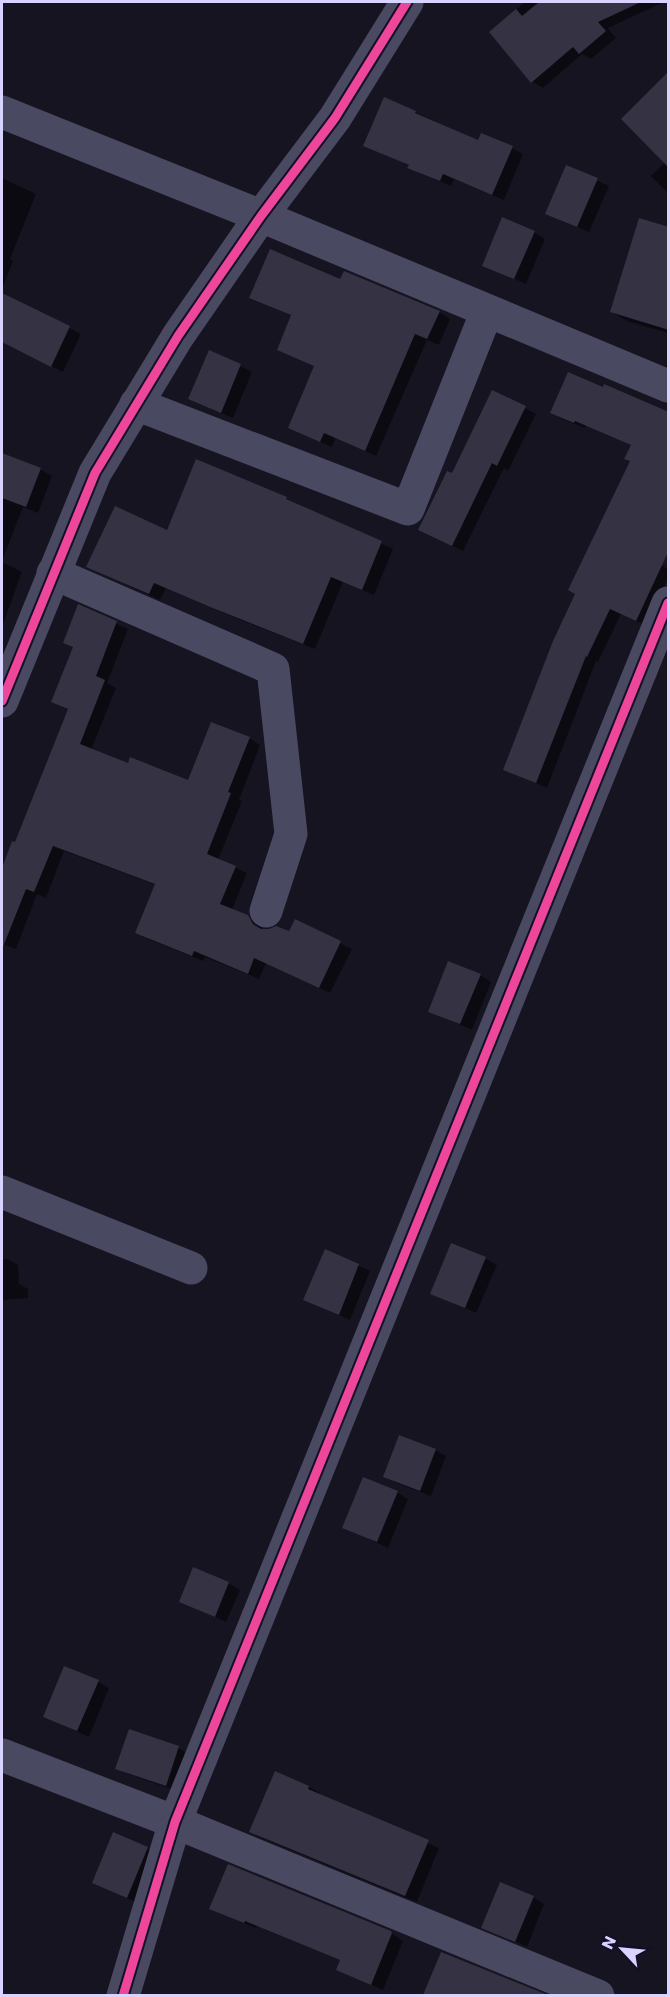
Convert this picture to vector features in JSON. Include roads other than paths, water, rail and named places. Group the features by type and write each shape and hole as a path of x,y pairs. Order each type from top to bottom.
{"street":[{"path":"3,693 94,473 177,336 261,216 335,118 407,2"},
{"path":"2,112 261,216 669,386"},
{"path":"136,404 408,509 486,310"},
{"path":"54,573 273,669 291,834 266,911"},
{"path":"123,1995 175,1822 669,603"},
{"path":"2,1192 191,1268"},
{"path":"2,1755 175,1822 598,1995"}]}
